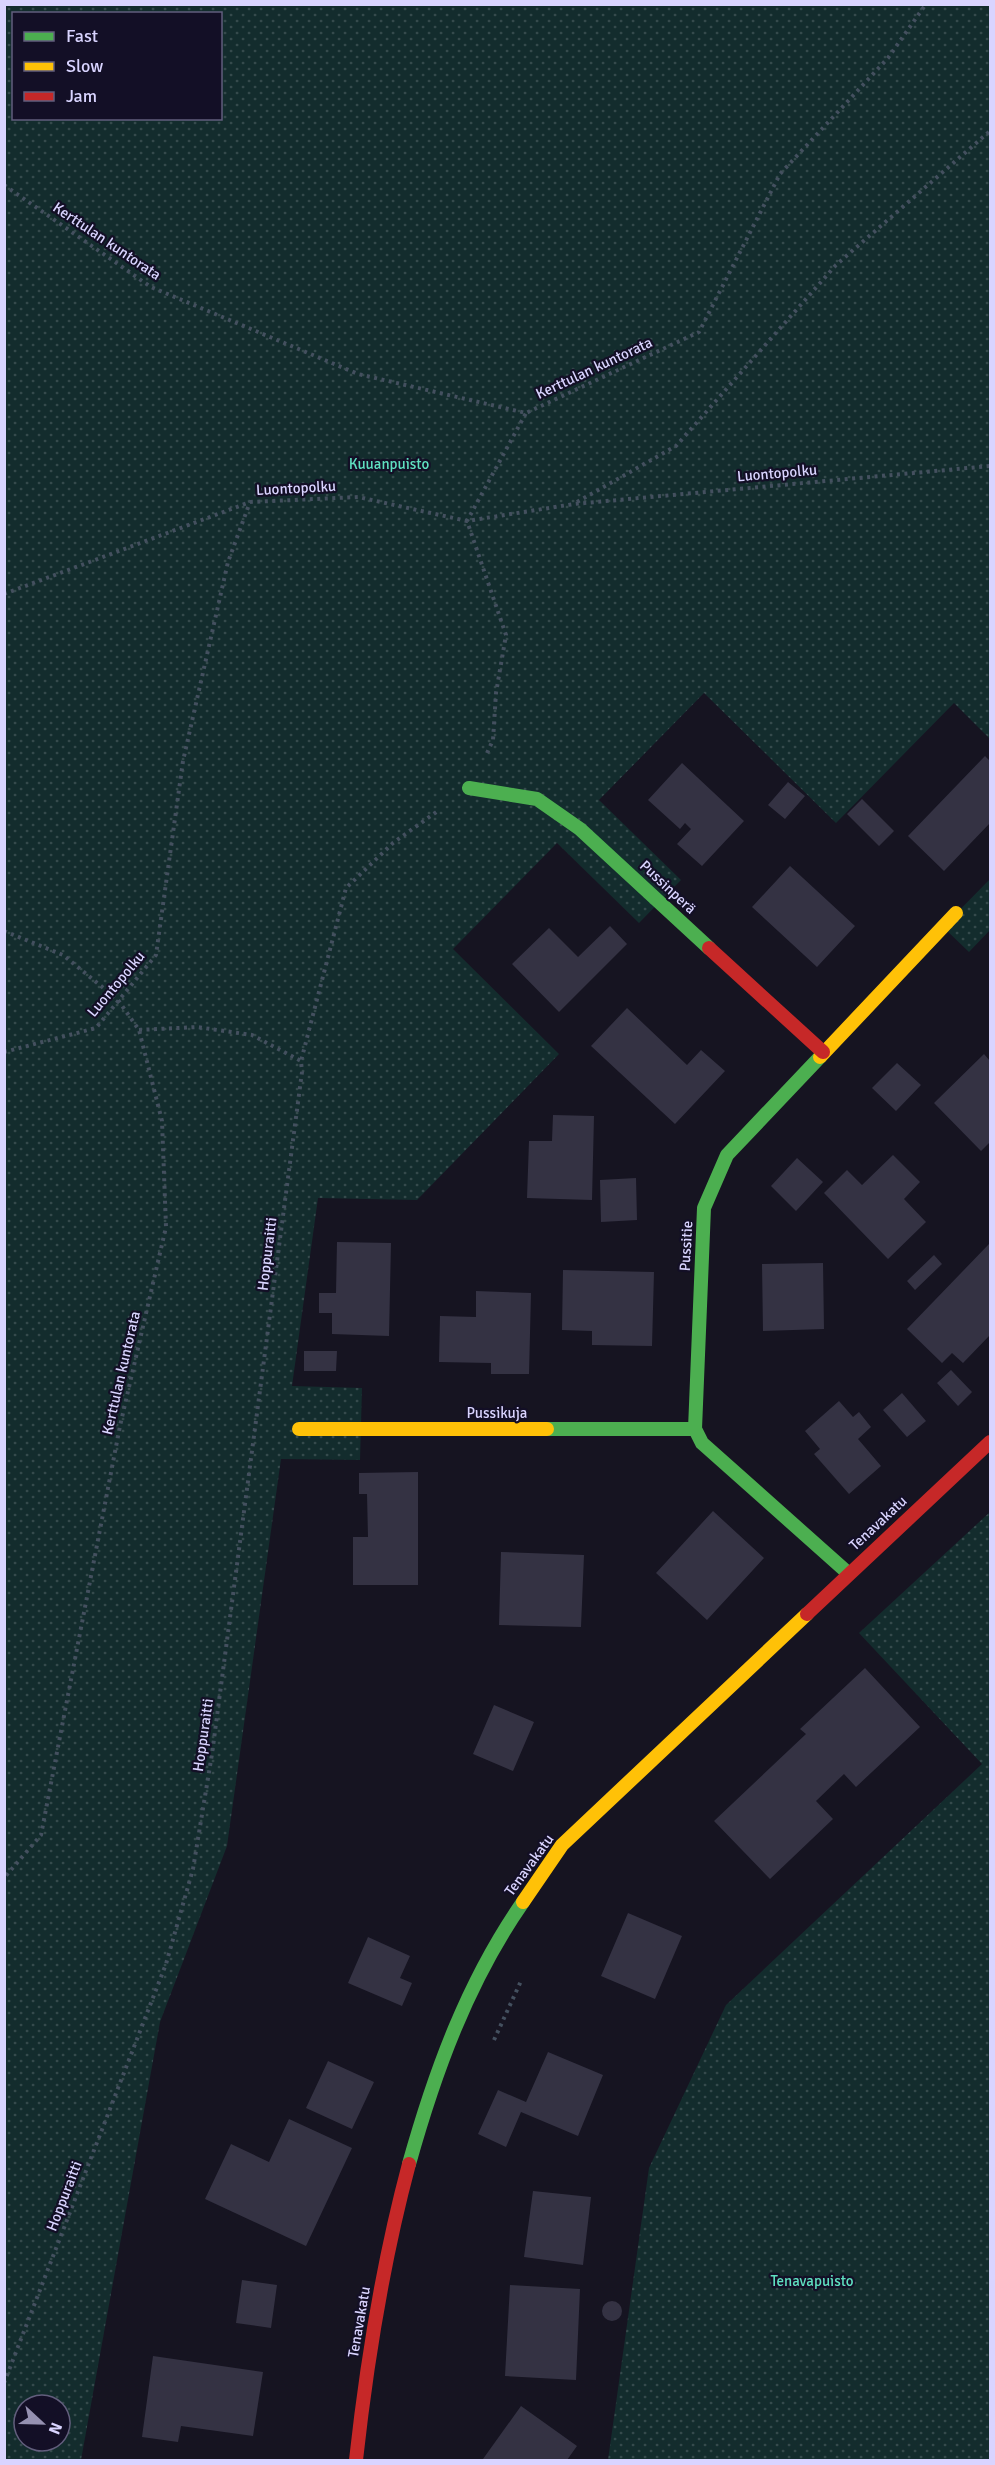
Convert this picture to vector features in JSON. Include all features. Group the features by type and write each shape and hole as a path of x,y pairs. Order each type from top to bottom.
{"street":[{"name":"Pussinperä","path":"469,788 537,799 580,829 823,1052"},
{"name":"Pussitie","path":"695,1430 704,1208 727,1155 956,913"},
{"name":"Pussikuja","path":"298,1429 695,1430"},
{"path":"695,1430 702,1443 849,1573"},
{"name":"Tenavakatu","path":"356,2460 364,2385 392,2228 426,2103 464,2006 496,1941 562,1845 990,1442"}],"path":[{"name":"Kerttulan kuntorata","path":"4,185 151,287 358,374 526,413 699,332 780,174 888,58 926,4"},
{"path":"573,504 676,446 836,265 990,131"},
{"path":"469,788 493,740 496,693 506,634 467,521 526,413"},
{"name":"Luontopolku","path":"4,1052 96,1028 156,955 183,761 226,573 250,502 358,497 467,521 573,504 990,466"},
{"path":"4,594 250,502"},
{"name":"Hoppuraitti","path":"4,2383 166,1964 193,1869 211,1765 253,1455 302,1072 301,1061 346,888 393,843 469,788"},
{"name":"Kerttulan kuntorata","path":"4,931 63,955 118,1000 139,1030 162,1121 166,1227 120,1426 41,1835 4,1878"},
{"path":"139,1030 197,1027 252,1035 301,1061"},
{"path":"489,2051 524,1976"}],"green space":[{"name":"Kuuanpuisto","path":"5,5 990,5 990,739 954,703 836,823 704,693 599,800 681,880 639,923 557,843 453,949 559,1054 417,1200 318,1198 292,1386 362,1388 360,1460 281,1459 227,1846 160,2022 81,2460 5,2460"},
{"path":"990,879 990,930 969,952 943,927"},
{"name":"Tenavapuisto","path":"990,1512 990,2460 608,2460 649,2168 726,2005 982,1764 859,1633"}],"building":[{"path":"985,756 990,761 990,823 944,871 908,836"},
{"path":"682,763 744,821 702,866 677,844 691,829 685,823 680,829 648,800"},
{"path":"788,782 805,796 785,819 768,805"},
{"path":"862,799 894,831 879,846 847,814"},
{"path":"790,866 855,926 817,967 752,907"},
{"path":"610,926 627,944 559,1012 512,964 549,928 578,957"},
{"path":"627,1008 687,1065 701,1050 725,1071 675,1124 591,1046"},
{"path":"984,1054 990,1061 990,1142 981,1151 934,1103"},
{"path":"897,1063 921,1085 896,1111 872,1088"},
{"path":"553,1115 594,1116 592,1200 527,1198 529,1141 552,1141"},
{"path":"893,1155 920,1182 904,1199 926,1222 888,1259 824,1193 847,1170 862,1185"},
{"path":"797,1158 823,1182 796,1211 771,1186"},
{"path":"636,1178 637,1220 601,1222 600,1180"},
{"path":"337,1242 391,1243 389,1336 332,1334 332,1313 319,1313 319,1293 336,1293"},
{"path":"989,1244 990,1335 963,1363 952,1353 942,1363 907,1329"},
{"path":"934,1255 942,1264 915,1290 907,1281"},
{"path":"823,1263 824,1329 763,1331 762,1264"},
{"path":"563,1270 654,1272 652,1346 592,1345 592,1331 562,1330"},
{"path":"476,1291 531,1293 529,1374 491,1374 491,1363 439,1362 440,1316 476,1317"},
{"path":"304,1351 337,1351 336,1371 304,1371"},
{"path":"951,1370 972,1392 958,1406 937,1383"},
{"path":"902,1393 926,1421 907,1437 883,1410"},
{"path":"839,1401 853,1417 859,1412 871,1427 858,1439 881,1466 849,1494 814,1454 820,1449 805,1431"},
{"path":"418,1472 418,1585 353,1585 353,1537 368,1537 367,1494 359,1494 359,1473"},
{"path":"713,1511 764,1558 707,1620 656,1573"},
{"path":"501,1552 584,1555 581,1627 499,1625"},
{"path":"865,1668 920,1727 856,1787 844,1774 816,1801 833,1819 770,1879 714,1821 806,1734 800,1729"},
{"path":"494,1705 534,1722 513,1771 473,1754"},
{"path":"628,1913 682,1936 655,1999 601,1976"},
{"path":"368,1937 410,1956 400,1978 412,1983 402,2006 348,1983"},
{"path":"548,2052 603,2075 578,2136 521,2112 506,2147 478,2134 498,2090 526,2102"},
{"path":"328,2061 374,2082 352,2129 306,2108"},
{"path":"289,2119 352,2148 306,2246 205,2199 231,2144 269,2162"},
{"path":"533,2191 591,2197 583,2265 524,2257"},
{"path":"242,2280 277,2285 271,2328 236,2323"},
{"path":"510,2285 580,2289 576,2380 505,2376"},
{"path":"612,2301 619,2304 622,2311 619,2318 612,2321 605,2318 602,2311 605,2304"},
{"path":"153,2356 263,2372 253,2436 181,2426 178,2442 142,2437"},
{"path":"521,2406 577,2446 567,2460 483,2459"}],"traffic: fast":[{"path":"469,788 537,799 580,829 709,948"},
{"path":"820,1057 727,1155 704,1208 695,1429 702,1443 848,1573"},
{"path":"547,1429 695,1429"},
{"path":"409,2164 430,2095 455,2028 486,1963 523,1902"}],"traffic: slow":[{"path":"820,1057 956,913"},
{"path":"299,1429 547,1429"},
{"path":"523,1902 562,1845 807,1614"}],"traffic: jam":[{"path":"709,948 823,1052"},
{"path":"807,1614 990,1442"},
{"path":"356,2460 377,2311 391,2237 409,2164"}]}
